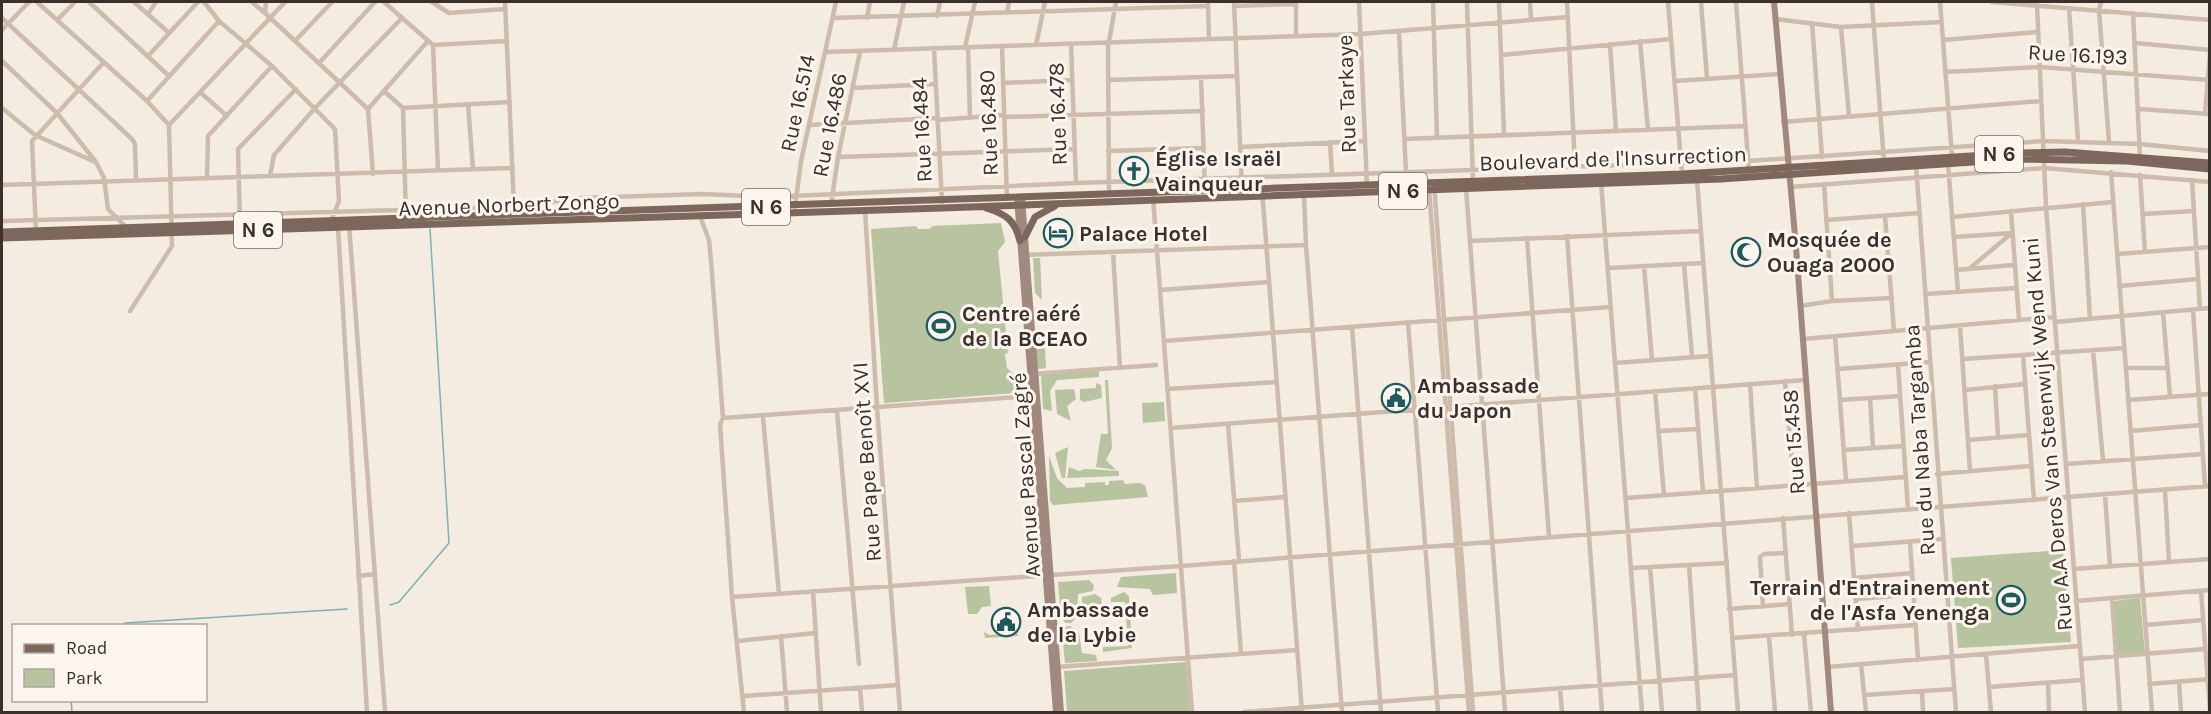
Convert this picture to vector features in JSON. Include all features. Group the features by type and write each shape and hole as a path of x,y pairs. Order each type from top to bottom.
{"main road":[{"name":"Rue 15.458","path":"1774,2 1803,339 1831,712"},
{"name":"Boulevard de l'Insurrection","path":"1020,202 1109,195 1153,196 1367,186 1466,188 1682,174 1788,172 1916,165 1950,159 1995,159 2044,155 2210,169"},
{"name":"Boulevard de l'Insurrection","path":"1020,202 1064,203 1205,191 1242,190 1304,194 1473,181 1697,180 1884,162 2044,155 2140,156 2210,163"},
{"name":"Avenue Norbert Zongo","path":"2,232 127,228 173,230 240,224 349,224 795,210 865,210 1007,199 1020,202"},
{"name":"Avenue Norbert Zongo","path":"349,224 493,216 514,219 700,216 795,210 831,205 981,206 1020,202"},
{"name":"Avenue Pascal Zagré","path":"1020,202 1055,667 1056,712"},
{"path":"1023,239 1038,214 1064,203"},
{"path":"981,206 1010,218 1023,239"},
{"name":"Avenue Norbert Zongo","path":"2,238 335,224"},
{"name":"Avenue Pascal Zagré","path":"1033,374 1032,396 1048,573"},
{"name":"Avenue Pascal Zagré","path":"1055,667 1061,712"}],"street":[{"path":"2,30 29,2"},
{"path":"37,2 147,101 170,125 173,230 169,253 130,311"},
{"path":"57,20 75,2"},
{"path":"88,2 168,75"},
{"path":"134,2 168,32"},
{"path":"148,14 156,2"},
{"path":"148,56 198,2"},
{"path":"204,2 219,21 272,66 335,129 339,201 333,212 367,712"},
{"path":"252,2 368,109 373,174"},
{"path":"265,13 266,2"},
{"path":"170,125 285,2"},
{"path":"295,41 332,2"},
{"path":"319,63 375,2"},
{"path":"384,2 433,45 507,41"},
{"path":"432,2 449,13 505,9"},
{"path":"505,2 514,219"},
{"name":"Rue 16.514","path":"795,210 795,195 836,2"},
{"path":"867,18 870,2"},
{"path":"894,50 904,2"},
{"path":"937,16 940,2"},
{"path":"970,117 967,47 975,2"},
{"path":"1007,13 1009,2"},
{"path":"1036,45 1045,2"},
{"path":"1078,10 1080,2"},
{"path":"1109,195 1108,42 1116,2"},
{"name":"Rue Tarkaye","path":"1359,2 1367,186"},
{"path":"1433,2 1437,138"},
{"path":"1467,2 1473,181"},
{"path":"1499,2 1504,135"},
{"path":"1530,2 1531,20"},
{"path":"1567,2 1575,166"},
{"path":"1668,2 1682,174"},
{"path":"1701,2 1707,78"},
{"path":"1736,2 1749,171"},
{"path":"1872,2 1884,162"},
{"path":"1940,2 1951,146 1949,175 1958,292"},
{"path":"1992,2 2210,20"},
{"path":"2101,2 2099,10 2109,142"},
{"path":"1242,190 1234,4 1296,3 1296,35"},
{"path":"833,18 937,16 1208,4 1209,39"},
{"name":"Rue A.A Deros Van Steenwijk Wend Kuni","path":"2037,5 2046,207 2085,712"},
{"path":"2069,8 2078,141"},
{"path":"2133,13 2140,109 2140,156"},
{"path":"825,52 1360,34 1568,17"},
{"path":"2,18 134,141 136,180"},
{"path":"270,176 274,155 315,108 402,18"},
{"path":"1775,19 1841,27 1941,22"},
{"path":"147,101 219,21"},
{"path":"1812,23 1822,157"},
{"path":"1841,27 1849,117"},
{"path":"1399,32 1406,172"},
{"path":"1943,40 2038,33"},
{"path":"1501,55 1671,39"},
{"path":"368,109 428,41"},
{"path":"1640,41 1648,130"},
{"name":"Rue 16.478","path":"1071,44 1076,183"},
{"path":"1610,44 1616,132"},
{"path":"2134,44 2210,52 2207,114 2140,109"},
{"path":"433,45 438,171"},
{"name":"Rue 16.480","path":"1002,46 1007,199"},
{"name":"Rue 16.484","path":"934,49 942,205"},
{"name":"Rue 16.486","path":"831,205 844,123 860,52"},
{"path":"2,61 57,113 96,162 104,181 106,202 114,217 127,228"},
{"path":"36,232 31,149 35,135 103,63"},
{"path":"207,179 206,139 272,66"},
{"name":"Rue 16.193","path":"1946,72 2040,67 2208,80"},
{"path":"1676,81 1779,74"},
{"path":"1108,80 1238,76"},
{"path":"1201,77 1205,191"},
{"path":"1003,83 1072,80"},
{"path":"853,88 934,84"},
{"path":"240,224 239,147 296,89"},
{"path":"385,92 403,108 406,220"},
{"path":"201,93 226,116"},
{"path":"1784,122 2041,101"},
{"path":"403,108 510,102"},
{"path":"468,104 473,169"},
{"path":"2,108 35,135 96,162"},
{"path":"809,125 970,117 1203,111"},
{"path":"1405,139 1745,126"},
{"path":"1240,147 1365,141"},
{"path":"2,221 514,207 609,197 713,194 756,198 941,188 1748,161 2044,141 2109,142 2210,151"},
{"path":"1330,142 1332,174"},
{"path":"1108,151 1204,148"},
{"path":"838,157 1074,149"},
{"path":"1995,159 1996,171"},
{"name":"Rue du Naba Targamba","path":"1916,165 1939,507 1956,712"},
{"path":"2,185 513,168"},
{"path":"1790,187 2044,168 2210,182"},
{"path":"2110,172 2152,712"},
{"path":"2140,175 2145,252"},
{"path":"1601,179 1642,712"},
{"path":"1697,180 1738,712"},
{"path":"2192,180 2200,309"},
{"path":"1824,184 1832,301"},
{"path":"1431,186 1473,712"},
{"path":"1466,188 1505,712"},
{"path":"1262,192 1302,710"},
{"path":"1304,194 1312,330 1342,712"},
{"path":"1153,196 1192,712"},
{"path":"1952,217 2113,202"},
{"path":"2083,204 2090,319"},
{"path":"492,207 493,216"},
{"name":"Rue Pape Benoît XVI","path":"865,210 900,712"},
{"path":"2011,211 2019,320"},
{"path":"2143,214 2194,211"},
{"path":"1826,220 1920,213"},
{"path":"700,216 709,240 723,418 720,424 732,597 744,712"},
{"path":"1885,216 1894,331"},
{"path":"349,224 385,712"},
{"path":"1470,241 1700,231"},
{"path":"1954,237 2012,233"},
{"path":"1970,268 2012,233"},
{"path":"1567,236 1602,712"},
{"path":"1527,238 1549,536"},
{"path":"1024,255 1306,245"},
{"path":"2117,254 2210,247"},
{"path":"1113,252 1120,368"},
{"path":"1609,268 1702,263"},
{"path":"1684,265 1692,357"},
{"path":"1956,270 2014,265"},
{"path":"1644,266 1652,360"},
{"path":"2119,286 2198,279"},
{"path":"1160,290 1269,282"},
{"path":"1925,294 2016,288"},
{"path":"1800,306 1832,301 1892,298"},
{"path":"1164,341 1611,307"},
{"path":"1803,339 2019,320 2090,319 2210,308"},
{"path":"732,597 1048,573 1181,566 2207,486 2193,310"},
{"path":"2163,313 2170,396"},
{"path":"1408,322 1438,712"},
{"path":"1960,326 1970,471"},
{"path":"1352,327 1381,712"},
{"path":"1835,336 1846,480"},
{"path":"1963,359 2124,348"},
{"path":"2093,350 2103,461"},
{"path":"2023,355 2034,500"},
{"path":"1615,363 1710,356"},
{"path":"1838,369 1930,362"},
{"path":"1898,364 1908,509"},
{"path":"1033,374 1156,365"},
{"path":"2126,368 2167,368"},
{"path":"1171,428 1806,380"},
{"path":"1785,381 1794,485"},
{"path":"1168,389 1276,382"},
{"path":"1750,384 1757,488"},
{"path":"1965,390 2025,384"},
{"path":"1995,386 1998,437"},
{"path":"1695,388 1703,492"},
{"path":"1655,391 1664,495"},
{"path":"2128,400 2210,394"},
{"path":"723,418 763,417 1032,396"},
{"path":"1840,400 1900,396"},
{"path":"1870,398 1873,447"},
{"path":"837,411 859,663"},
{"path":"763,417 779,594"},
{"path":"1228,424 1241,654"},
{"path":"2130,431 2201,425"},
{"path":"1658,431 1698,429"},
{"path":"1968,440 2029,435"},
{"path":"1844,450 1903,446"},
{"path":"2066,464 2203,454"},
{"path":"1937,474 2030,466"},
{"path":"1626,498 1905,477"},
{"path":"2165,490 2169,562"},
{"path":"2105,494 2110,566"},
{"path":"1234,501 1285,497"},
{"path":"1849,513 1858,630"},
{"path":"1783,518 1792,635"},
{"path":"1852,546 1942,539"},
{"path":"1910,542 1918,660"},
{"path":"1763,607 1760,557 1764,554 1786,553"},
{"path":"2074,569 2210,559"},
{"path":"1631,568 1726,562"},
{"path":"1689,565 1699,712"},
{"path":"1650,567 1662,712"},
{"path":"1854,578 1912,573"},
{"path":"358,576 375,574"},
{"path":"2076,602 2210,590"},
{"path":"813,591 821,712"},
{"path":"2201,591 2210,710"},
{"path":"1856,599 1946,592"},
{"path":"2112,598 2120,712"},
{"path":"1729,609 1790,604"},
{"path":"2145,625 2202,620"},
{"path":"1732,638 1915,625"},
{"path":"738,640 815,633"},
{"path":"1804,634 1810,712"},
{"path":"781,636 787,712"},
{"path":"1769,637 1775,712"},
{"path":"1827,667 2080,646"},
{"path":"2081,659 2205,649"},
{"path":"1055,667 1297,650"},
{"path":"1986,655 1991,712"},
{"path":"1862,664 1866,712"},
{"path":"1246,712 1302,710 1341,705 1735,675"},
{"path":"2150,684 2208,679"},
{"path":"1989,687 2082,680"},
{"path":"2048,682 2049,712"},
{"path":"2179,682 2181,712"},
{"path":"744,696 898,685"},
{"path":"860,688 862,712"},
{"path":"1560,688 1562,712"},
{"path":"1864,695 1954,689"},
{"path":"1922,691 1923,712"},
{"path":"1469,712 1470,695"}],"green space":[{"name":"Centre aéré de la BCEAO","path":"1001,223 1005,242 998,251 1008,353 1005,354 1007,368 1015,375 1016,393 884,403 871,229 916,226 918,229 929,229 933,226"},
{"path":"1033,258 1040,258 1042,300 1035,293"},
{"path":"1044,331 1046,368 1039,369 1029,363 1037,339"},
{"path":"1099,371 1099,377 1057,380 1050,391 1052,411 1043,409 1041,374"},
{"path":"1105,380 1108,380 1112,448 1106,460 1116,470 1096,467 1101,434 1108,434"},
{"path":"1096,383 1101,385 1102,398 1084,402 1080,400 1080,389 1096,388"},
{"path":"1074,389 1076,399 1067,406 1071,421 1057,414 1055,390"},
{"path":"1164,402 1165,421 1143,423 1142,403"},
{"path":"1068,447 1065,478 1062,478 1055,453"},
{"path":"1049,456 1057,478 1067,488 1085,487 1085,483 1105,482 1105,485 1109,485 1109,481 1123,480 1125,484 1145,485 1148,497 1053,505 1050,501"},
{"path":"1069,467 1079,471 1085,469 1119,471 1119,476 1067,478"},
{"name":"Terrain d'Entrainement de l'Asfa Yenenga","path":"2063,550 2071,642 1958,648 1951,558"},
{"path":"1176,573 1177,593 1153,595 1150,589 1117,587 1121,577"},
{"path":"1089,580 1094,585 1093,591 1078,594 1077,617 1071,623 1066,623 1061,618 1058,582"},
{"path":"989,586 991,606 982,607 977,614 968,614 965,587"},
{"path":"1124,592 1129,596 1132,648 1103,652 1103,647 1128,646 1125,602 1111,602 1111,598"},
{"path":"1095,594 1101,598 1102,604 1085,606 1086,619 1082,620 1082,597"},
{"path":"2140,598 2145,653 2117,655 2113,601"},
{"path":"1016,610 1018,636 985,638 984,632 990,635 1011,633 1010,611"},
{"path":"1070,626 1079,633 1082,653 1096,655 1097,661 1065,663 1062,632 1065,627"},
{"path":"1186,662 1190,712 1067,712 1064,671"}],"waterway":[{"path":"390,605 399,602 449,543 430,229"},
{"path":"124,624 347,609"},
{"path":"71,702 72,712"}],"place":[{"name":"Église Israël Vainqueur","path":"1134,171"},
{"name":"Palace Hotel","path":"1058,233"},
{"name":"Mosquée de Ouaga 2000","path":"1746,252"},
{"name":"Centre aéré de la BCEAO","path":"941,326"},
{"name":"Ambassade du Japon","path":"1396,398"},
{"name":"Terrain d'Entrainement de l'Asfa Yenenga","path":"2011,600"},
{"name":"Ambassade de la Lybie","path":"1006,622"}]}
